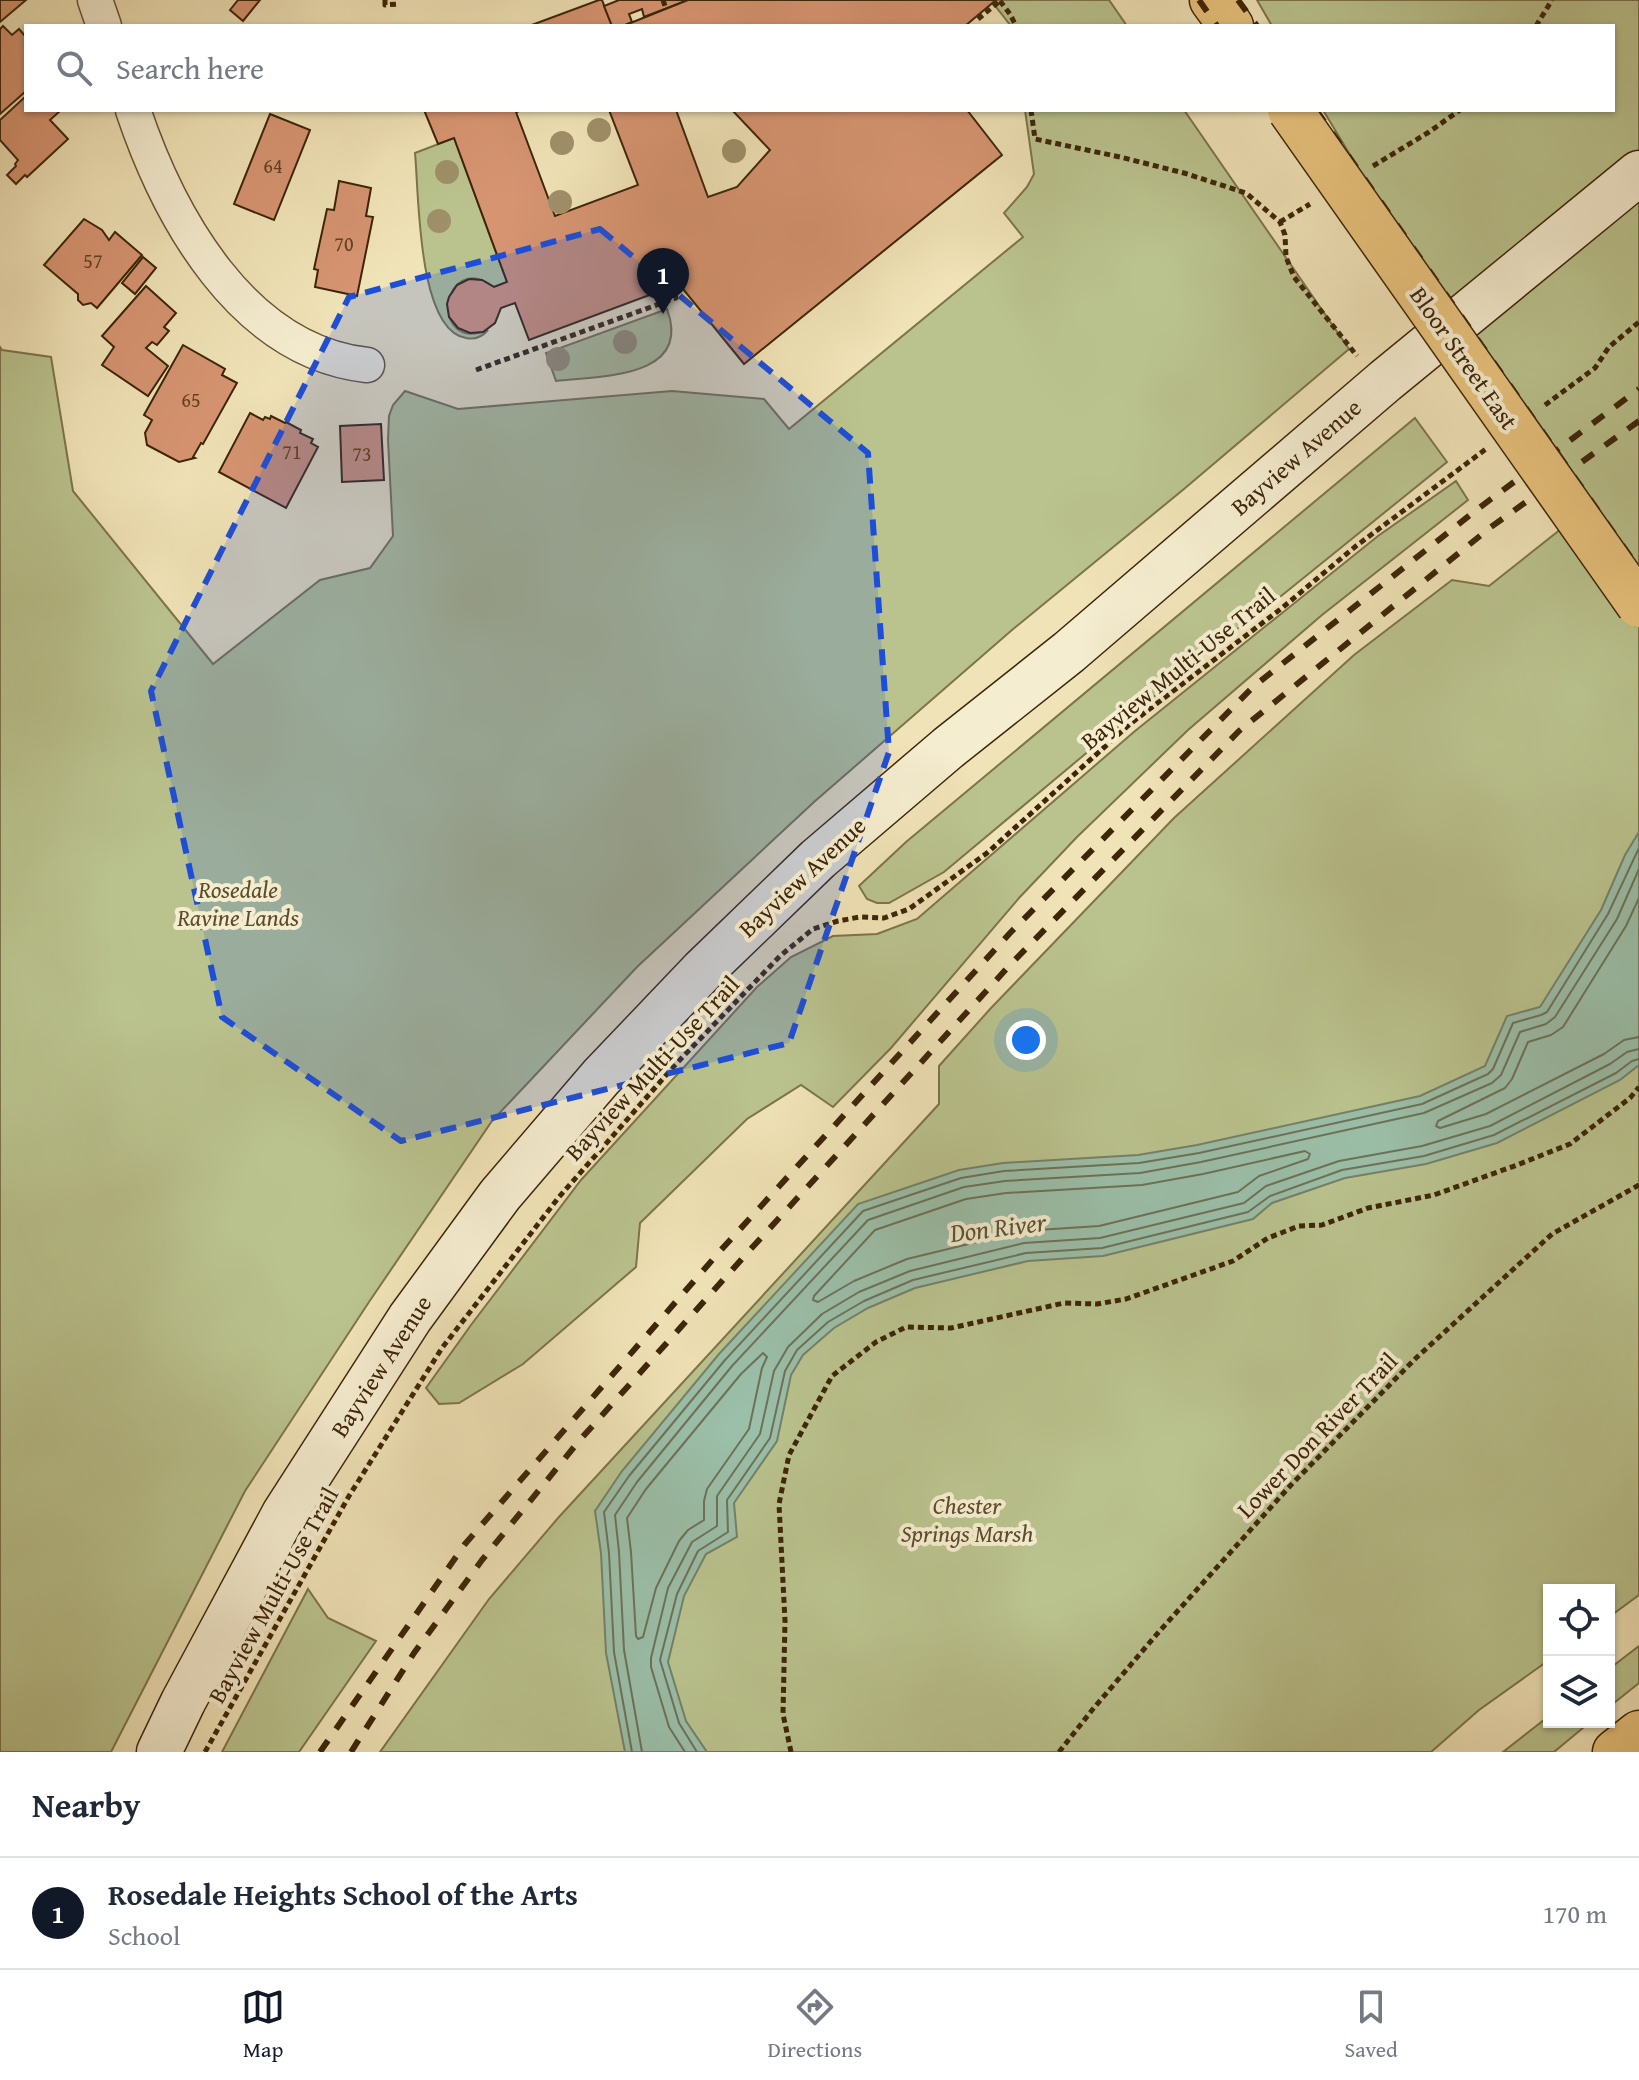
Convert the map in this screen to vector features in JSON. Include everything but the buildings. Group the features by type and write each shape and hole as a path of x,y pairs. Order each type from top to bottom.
{"main road":[{"path":"1212,0 1230,24"},
{"name":"Bloor Street East","path":"1291,112 1639,605"},
{"name":"Bayview Avenue","path":"159,1752 284,1514 410,1318 500,1195 601,1077 703,970 818,859 948,748 1069,652 1381,384 1639,173"},
{"path":"1615,1752 1639,1733"}],"street":[{"path":"95,0 103,24"},
{"path":"134,112 161,179 189,235 218,276 252,310 287,338 320,354 347,363 367,365"}],"path":[{"path":"385,0 385,5 398,4"},
{"path":"663,0 666,9"},
{"path":"978,19 1000,0 1015,24"},
{"path":"1537,24 1552,0"},
{"path":"1031,112 1035,139 1146,163 1246,193 1280,222 1285,235 1286,257 1294,277 1381,384"},
{"path":"476,370 676,298 671,287"},
{"path":"581,321 584,331"},
{"path":"1545,405 1595,368 1609,347 1639,322"},
{"name":"Bayview Multi-Use Trail","path":"205,1752 349,1496 442,1348 559,1197 675,1065 780,956 813,929 860,917 884,918 909,909 932,893 987,853 1130,724 1282,608 1356,546 1495,443"},
{"path":"791,1752 783,1714 785,1621 779,1504 789,1455 832,1376 876,1342 906,1327 951,1328 1064,1303 1097,1304 1126,1299 1233,1261 1268,1238 1299,1226 1322,1225 1368,1208 1434,1195 1570,1144 1630,1098 1639,1087"},
{"name":"Lower Don River Trail","path":"1059,1752 1198,1588 1290,1486 1416,1358 1552,1234 1639,1185"}],"highlighted area":[{"path":"600,229 868,453 889,752 789,1043 401,1141 222,1017 151,691 349,297"}],"green space":[{"path":"996,0 1109,0 1126,24 1009,24 993,3"},
{"name":"Chester Springs Marsh","path":"1257,0 1639,0 1639,1595 1615,1613 1615,1584 1543,1584 1543,1664 1479,1710 1431,1752 380,1752 489,1599 558,1518 939,1104 939,1066 1174,818 1354,655 1452,580 1489,586 1571,521 1324,112 1615,112 1615,24 1271,24"},
{"name":"Rosedale Ravine Lands","path":"1025,112 1185,112 1349,349 1012,630 814,802 637,967 492,1121 369,1302 245,1491 111,1752 0,1752 0,347 2,350 51,357 73,491 213,664 320,580 370,568 393,536 389,416 393,405 405,391 458,409 672,391 764,399 789,429 1023,237 1004,213 1034,174"},
{"path":"454,138 507,282 494,287 476,279 463,281 453,290 449,303 450,317 456,328 469,333 488,330 472,339 450,329 438,311 429,286 420,227 415,153"},
{"path":"667,309 671,332 667,349 655,361 617,374 556,381 546,353"},
{"path":"1415,418 1447,462 1260,613 1224,638 944,872 889,903 867,899 859,886 906,842"},
{"path":"1456,481 1468,500 1322,615 1188,730 1019,898 891,1048 833,1107 801,1085 747,1119 640,1223 636,1267 523,1364 459,1403 439,1404 426,1388 581,1180 757,987 791,957 833,936 877,934 917,919 1135,731 1378,536"},
{"path":"308,1589 328,1618 376,1641 299,1752 222,1752"},
{"path":"1639,1646 1639,1683 1615,1702 1615,1664"},
{"path":"1543,1721 1543,1728 1583,1728 1554,1752 1503,1752"}],"water":[{"name":"Don River","path":"1639,832 1639,1065 1620,1080 1497,1143 1426,1164 1345,1178 1272,1203 1253,1219 1103,1256 1028,1261 915,1288 868,1308 834,1328 803,1355 791,1375 777,1441 734,1503 737,1537 706,1554 684,1596 668,1662 686,1721 707,1752 625,1752 606,1653 601,1553 595,1511 622,1471 719,1354 858,1204 959,1170 1003,1163 1138,1155 1420,1096 1485,1066 1507,1016 1540,1007 1601,910 1625,855"}],"railway":[{"path":"1199,0 1216,24"},
{"path":"1238,0 1256,24"},
{"path":"1277,112 1639,627"},
{"path":"1317,112 1639,569"},
{"path":"320,1752 465,1544 721,1250 1010,933 1253,687 1479,508 1639,389"},
{"path":"351,1752 414,1653 482,1560 579,1441 1010,965 1239,731 1491,527 1639,421"}],"place":[{"name":"Rosedale Heights School of the Arts","path":"663,314"}]}
